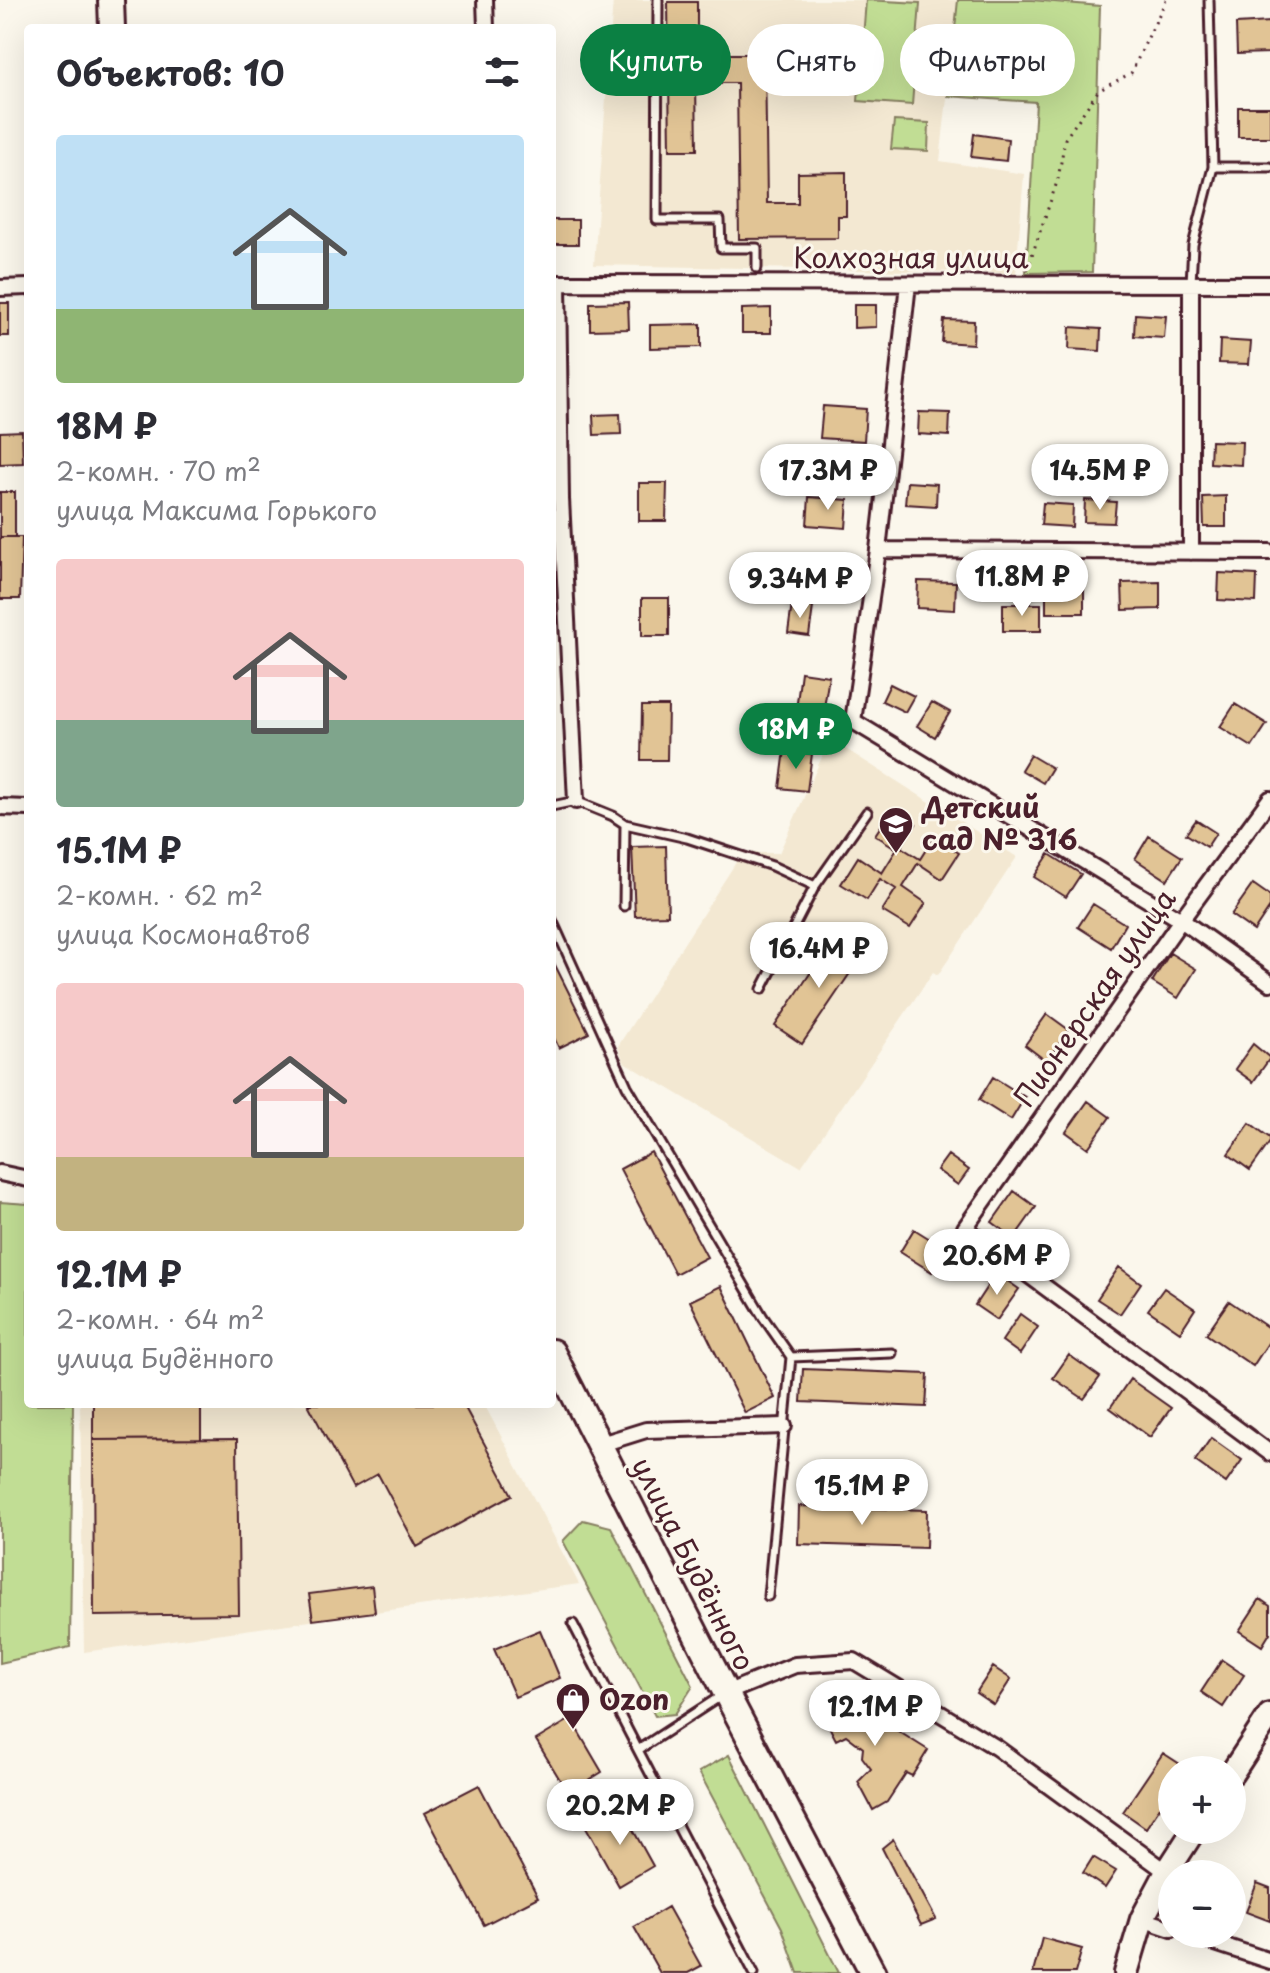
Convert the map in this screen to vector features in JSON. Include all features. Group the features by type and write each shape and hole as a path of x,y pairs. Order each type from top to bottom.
{"main road":[{"path":"111,0 112,24"},
{"name":"улица Будённого","path":"556,1360 873,1973"}],"street":[{"path":"485,0 486,24"},
{"name":"Колхозная улица","path":"556,283 1270,284"},
{"path":"908,284 878,550 853,721 1181,920 1270,983"},
{"path":"1191,285 1191,552"},
{"path":"0,288 24,287"},
{"path":"556,319 561,499 576,801"},
{"path":"878,550 1270,552"},
{"name":"Пионерская улица","path":"1270,799 1181,920 965,1228 1270,1453"},
{"path":"0,807 24,808"},
{"path":"0,1173 24,1178"},
{"path":"598,1445 646,1430 784,1426"},
{"path":"726,1693 795,1665 854,1661 997,1748 1158,1865"},
{"path":"1243,1756 1270,1715"},
{"path":"1126,1973 1142,1919 1158,1889"},
{"path":"1142,1919 1158,1924"},
{"path":"1231,1948 1270,1961"}],"lane":[{"path":"658,0 657,220 720,220 721,248 757,248 757,268"},
{"path":"1191,285 1193,245 1213,167 1209,0"},
{"path":"1213,167 1270,167"},
{"path":"556,805 576,801 625,824 687,838 772,866 815,886"},
{"path":"762,989 815,886 867,812"},
{"path":"624,906 625,824"},
{"path":"556,929 627,1086 763,1317 791,1357 768,1596"},
{"path":"791,1357 892,1353"},
{"path":"573,1624 754,1973"},
{"path":"638,1750 726,1693"}],"path":[{"path":"1026,273 1058,179 1065,139 1098,91 1131,73 1166,0"}],"shaded area":[{"path":"613,0 958,0 955,24 900,24 900,96 947,96 940,161 1024,174 1016,273 594,265 606,96 731,96 731,24 611,24"},
{"path":"830,739 1017,857 938,975 933,972 801,1167 624,1062 618,1046 742,853 779,853"},
{"path":"80,1408 486,1408 579,1584 84,1652"}],"green space":[{"path":"866,0 920,3 918,24 900,24 900,96 913,96 912,105 858,101 858,96 884,96 884,24 864,24"},
{"path":"958,0 1032,0 1100,6 1092,272 1026,273 1036,102 948,96 1075,96 1075,24 956,24"},
{"path":"894,121 929,123 928,151 891,149"},
{"path":"0,1202 24,1204 24,1408 73,1408 70,1647 0,1663"},
{"path":"583,1520 611,1527 693,1686 675,1714 655,1716 563,1541"},
{"path":"729,1755 839,1973 798,1973 782,1928 699,1772"}],"building":[{"path":"668,2 697,2 697,24 668,24"},
{"path":"1270,22 1270,53 1237,54 1236,24"},
{"path":"731,54 747,54 747,96 766,96 767,203 798,203 798,173 846,172 846,216 838,216 838,238 739,239 737,83 731,83"},
{"path":"669,96 696,96 697,150 670,150"},
{"path":"1238,107 1270,107 1270,137 1238,137"},
{"path":"974,134 1008,139 1006,161 971,157"},
{"path":"556,220 578,220 578,244 556,244"},
{"path":"628,302 629,329 590,330 590,303"},
{"path":"0,303 9,303 9,336 0,336"},
{"path":"854,305 876,305 876,327 854,328"},
{"path":"771,308 771,333 742,333 742,309"},
{"path":"1135,314 1166,316 1164,338 1134,336"},
{"path":"944,320 974,321 973,344 942,342"},
{"path":"701,324 701,347 650,348 650,325"},
{"path":"1070,327 1101,329 1100,351 1069,349"},
{"path":"1220,340 1251,342 1249,364 1219,363"},
{"path":"823,406 866,409 864,441 820,438"},
{"path":"919,412 950,413 949,436 918,434"},
{"path":"620,414 621,434 594,435 593,415"},
{"path":"22,431 23,463 0,464 0,432"},
{"path":"1211,441 1242,442 1241,465 1210,463"},
{"path":"1128,462 1159,464 1158,486 1127,484"},
{"path":"907,482 937,484 936,506 905,504"},
{"path":"639,483 667,483 666,521 639,521"},
{"path":"0,492 15,492 15,537 0,537"},
{"path":"1226,496 1226,527 1204,527 1203,497"},
{"path":"809,497 848,500 846,528 807,525"},
{"path":"1085,500 1116,502 1114,523 1084,522"},
{"path":"1043,503 1073,505 1072,527 1041,525"},
{"path":"0,537 22,537 20,599 0,599"},
{"path":"817,555 850,559 847,582 814,578"},
{"path":"1219,573 1257,575 1256,602 1218,600"},
{"path":"918,581 956,582 955,610 917,608"},
{"path":"1160,582 1160,609 1123,610 1122,583"},
{"path":"1084,585 1084,613 1046,613 1046,586"},
{"path":"642,598 669,598 669,636 642,636"},
{"path":"792,604 813,607 809,636 788,633"},
{"path":"1003,604 1041,604 1041,631 1003,631"},
{"path":"801,672 829,676 823,714 796,710"},
{"path":"890,684 914,696 905,712 882,701"},
{"path":"932,702 950,712 935,737 917,726"},
{"path":"1235,704 1267,724 1252,747 1220,727"},
{"path":"642,706 668,706 667,760 641,760"},
{"path":"785,750 812,754 807,791 780,788"},
{"path":"1030,755 1052,768 1043,783 1021,770"},
{"path":"892,809 916,824 901,847 920,859 934,837 959,853 942,879 918,863 903,887 926,903 910,928 882,911 896,889 880,879 867,900 841,884 858,857 882,873 897,849 875,835"},
{"path":"1196,820 1216,833 1207,847 1186,834"},
{"path":"1149,836 1182,857 1167,880 1135,859"},
{"path":"666,846 668,915 635,916 632,847"},
{"path":"1049,854 1081,874 1066,897 1034,877"},
{"path":"1253,884 1270,896 1270,907 1254,931 1231,915"},
{"path":"1093,904 1125,924 1111,948 1078,927"},
{"path":"835,936 863,954 802,1044 775,1026"},
{"path":"1170,953 1196,969 1178,998 1152,982"},
{"path":"556,967 589,1033 559,1048 556,1042"},
{"path":"1047,1014 1069,1030 1046,1061 1025,1045"},
{"path":"1253,1044 1270,1058 1253,1082 1235,1069"},
{"path":"993,1077 1025,1097 1011,1120 979,1100"},
{"path":"1088,1101 1110,1117 1088,1148 1066,1132"},
{"path":"1250,1123 1270,1138 1270,1142 1250,1170 1228,1154"},
{"path":"651,1152 707,1257 675,1274 620,1169"},
{"path":"948,1155 969,1170 958,1185 937,1170"},
{"path":"1014,1191 1036,1207 1014,1238 992,1222"},
{"path":"914,1229 946,1249 932,1272 900,1252"},
{"path":"1119,1267 1141,1283 1120,1314 1097,1299"},
{"path":"996,1273 1019,1289 997,1320 975,1305"},
{"path":"721,1286 775,1398 745,1413 690,1301"},
{"path":"1164,1288 1195,1309 1180,1332 1148,1310"},
{"path":"1229,1301 1270,1329 1270,1340 1253,1366 1206,1334"},
{"path":"1020,1314 1038,1327 1020,1354 1002,1341"},
{"path":"1069,1355 1100,1377 1084,1399 1053,1378"},
{"path":"803,1369 928,1374 926,1407 801,1402"},
{"path":"1130,1379 1171,1408 1150,1437 1110,1408"},
{"path":"93,1408 201,1408 201,1439 93,1440"},
{"path":"310,1408 465,1408 512,1495 417,1547 378,1474 353,1488"},
{"path":"1211,1438 1242,1460 1226,1483 1195,1461"},
{"path":"237,1439 239,1614 94,1616 93,1440"},
{"path":"799,1506 927,1510 926,1548 798,1544"},
{"path":"372,1586 375,1612 313,1620 309,1594"},
{"path":"1260,1599 1270,1606 1270,1633 1262,1646 1239,1631"},
{"path":"540,1630 560,1678 515,1697 494,1649"},
{"path":"1222,1660 1244,1675 1223,1707 1201,1692"},
{"path":"993,1667 1011,1679 994,1705 976,1693"},
{"path":"836,1692 928,1750 912,1776 906,1773 887,1802 873,1810 858,1782 871,1769 862,1757 863,1748 846,1735 836,1740 820,1709"},
{"path":"571,1719 602,1772 568,1793 536,1740"},
{"path":"1158,1760 1158,1810 1146,1828 1123,1812"},
{"path":"479,1785 538,1897 484,1925 425,1813"},
{"path":"621,1808 653,1866 619,1886 586,1827"},
{"path":"893,1839 936,1919 921,1925 882,1848"},
{"path":"1093,1857 1116,1871 1105,1888 1083,1873"},
{"path":"1257,1883 1270,1888 1270,1921 1246,1912"},
{"path":"668,1907 701,1966 688,1973 660,1973 634,1927"},
{"path":"1042,1938 1082,1949 1075,1973 1033,1973"}],"place":[{"name":"Детский сад № 316","path":"896,855"},
{"name":"Ozon","path":"573,1731"}]}
